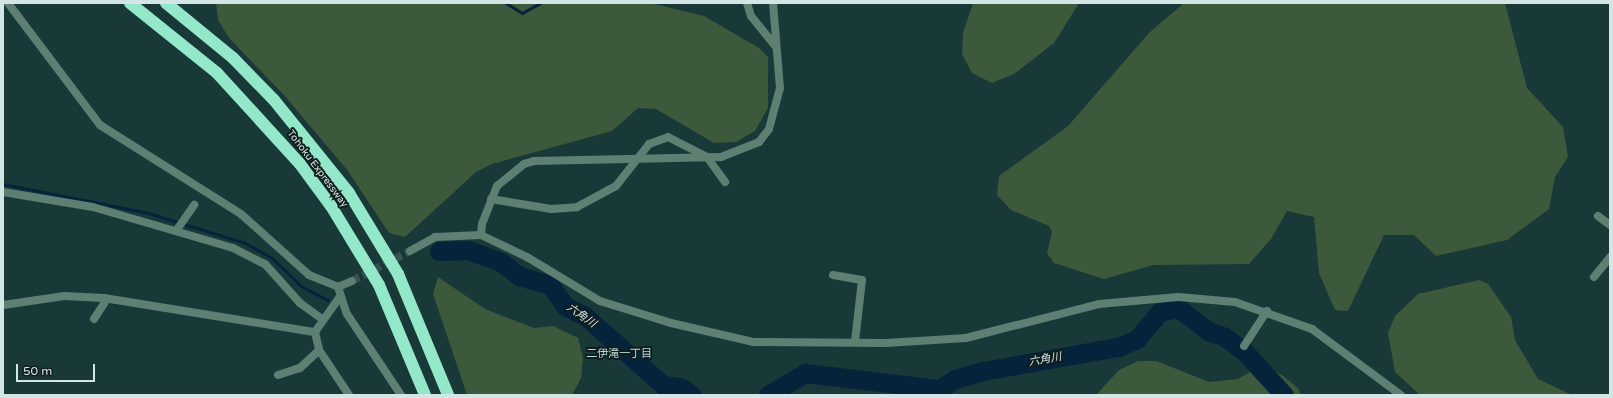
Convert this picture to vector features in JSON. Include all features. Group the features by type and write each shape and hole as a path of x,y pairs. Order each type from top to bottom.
{"highway":[{"name":"Tohoku Expressway","path":"130,3 217,73 300,164 335,212 379,285 425,395"},
{"name":"Tohoku Expressway","path":"166,3 233,58 274,100 349,193 398,274 448,395"}],"street":[{"path":"8,3 100,125 209,191 249,220 309,275 338,287 352,281"},
{"path":"747,3 751,16 775,46"},
{"path":"481,235 491,199 506,176 534,161 707,157 744,150 758,142 769,129 780,88 775,46 773,3"},
{"path":"491,199 551,209 577,207 616,186 649,144 668,137 707,157 725,182"},
{"path":"3,192 93,207 180,225 256,258 300,303 322,319"},
{"path":"180,225 194,205"},
{"path":"1598,216 1610,225"},
{"path":"410,251 435,237 481,235 534,261 600,301 671,323 754,342 966,338 1099,304 1179,297 1235,302 1267,311 1312,329 1401,395"},
{"path":"1594,278 1610,257"},
{"path":"833,275 862,280 855,341"},
{"path":"338,287 339,298 401,395"},
{"path":"3,305 64,296 107,299 315,332"},
{"path":"339,298 322,319 315,332 319,350 349,395"},
{"path":"94,319 107,299"},
{"path":"1244,346 1267,311"},
{"path":"278,375 300,368 319,350"}],"green space":[{"path":"216,3 650,3 704,16 759,48 768,57 768,108 755,131 736,142 714,143 656,109 638,108 612,131 492,164 476,172 405,237 389,233 348,171 284,95 229,38 218,20"},
{"path":"973,3 1079,3 1054,43 1014,74 992,83 972,73 962,54 963,33"},
{"path":"1184,3 1505,3 1527,88 1563,127 1568,157 1555,177 1549,209 1507,240 1436,256 1414,235 1384,235 1348,311 1335,310 1319,273 1314,217 1287,211 1271,239 1249,264 1153,265 1104,279 1054,263 1047,253 1052,232 1049,226 1011,210 997,195 999,176 1068,126 1149,33"},
{"path":"438,277 485,309 534,328 553,326 578,338 583,358 581,378 572,395 467,395 433,294"},
{"path":"1479,280 1488,284 1511,317 1515,340 1538,379 1572,395 1420,395 1395,372 1388,333 1395,316 1418,294"},
{"path":"1138,361 1156,361 1209,382 1238,379 1260,366 1282,375 1299,389 1300,395 1096,395 1119,370"}],"waterway":[{"path":"506,3 522,13 540,3"},
{"path":"3,184 145,212 245,243 272,258 301,286 327,300"},
{"name":"六角川","path":"439,251 468,250 501,262 519,276 550,285 565,306 585,316 663,385 680,387 692,395"},
{"name":"六角川","path":"768,395 805,373 940,389 955,379 983,371 1118,347 1137,339 1160,312 1178,308 1208,331 1225,337 1245,352 1284,395"}],"tunnel":[{"path":"352,281 410,251"}],"district":[{"name":"二伊滝一丁目","path":"619,354"}]}
